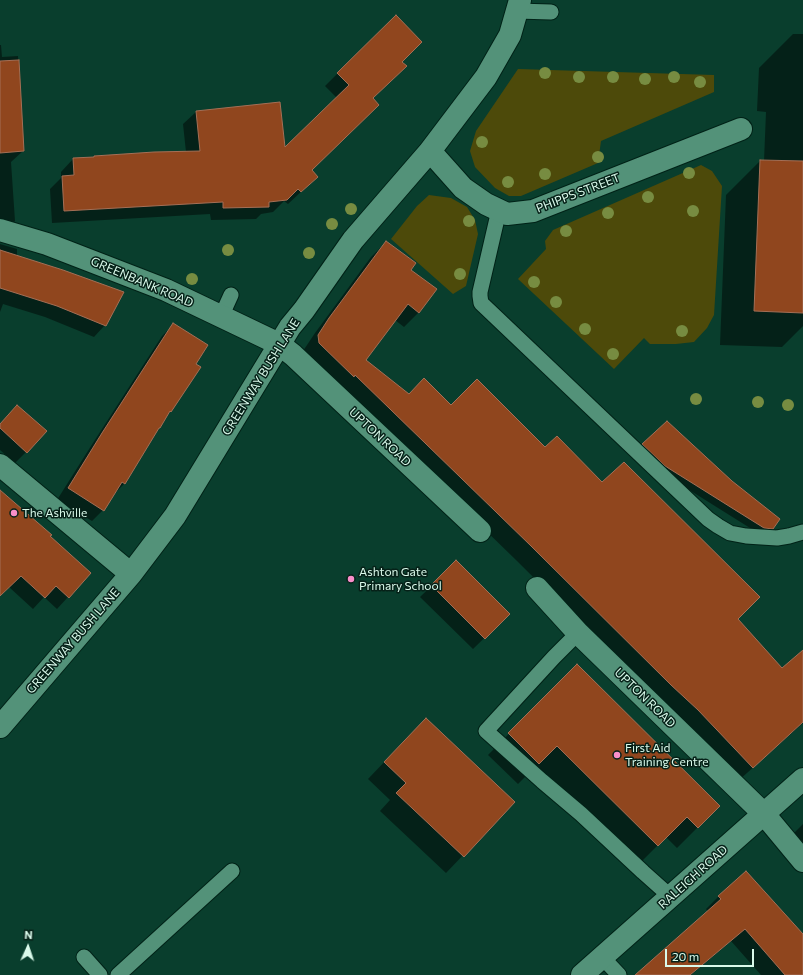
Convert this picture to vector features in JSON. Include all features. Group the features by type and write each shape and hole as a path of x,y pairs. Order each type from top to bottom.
{"street":[{"name":"GREENWAY BUSH LANE","path":"0,727 131,574 175,516 290,327 304,310 354,240 430,151 486,77 510,34 518,5"},
{"name":"PHIPPS STREET","path":"430,151 463,188 486,204 507,214 533,211 741,129"},
{"name":"GREENBANK ROAD","path":"0,230 47,244 166,290 279,344"},
{"name":"UPTON ROAD","path":"279,344 293,355 480,531"},
{"path":"0,465 131,574"},
{"name":"UPTON ROAD","path":"537,588 578,633 764,814 803,861"},
{"name":"RALEIGH ROAD","path":"582,975 803,779"}],"lane":[{"path":"518,5 551,12"},
{"path":"499,210 480,292 481,302 708,520 730,533 746,536 777,538 803,532"},
{"path":"221,317 231,295"},
{"path":"578,633 486,731 581,814 671,896"},
{"path":"118,975 232,871"},
{"path":"84,957 100,975"},
{"path":"602,957 619,975"}],"shaded area":[{"path":"518,69 714,75 714,92 601,141 598,163 521,196 509,196 495,188 475,167 470,151 476,131"},
{"path":"701,165 712,171 722,186 714,315 707,328 694,342 650,344 644,338 614,369 518,279 546,249 545,241 553,230"},
{"path":"429,195 451,198 467,207 475,220 478,234 466,286 453,294 391,239 417,206"}],"building":[{"path":"396,15 422,42 402,62 407,66 373,98 379,105 312,170 318,177 301,192 298,189 287,200 269,202 269,207 223,208 223,202 64,211 62,176 74,175 73,158 154,152 200,151 196,111 280,102 285,147 349,85 337,73"},
{"path":"19,60 24,151 0,153 0,61"},
{"path":"760,160 803,161 803,313 754,311"},
{"path":"386,241 416,263 411,270 437,289 419,313 408,304 366,360 409,394 424,378 451,405 477,379 545,447 557,436 602,482 624,462 760,597 738,619 782,668 803,650 803,722 753,768 698,710 531,546 355,375 354,377 319,343 318,335 329,318"},
{"path":"0,250 63,270 124,292 106,326 57,306 0,288"},
{"path":"173,323 208,345 196,364 201,367 171,412 170,411 125,484 122,482 104,511 68,488"},
{"path":"17,405 47,431 27,453 0,428 0,424"},
{"path":"667,421 732,481 780,519 773,529 764,528 665,466 642,444"},
{"path":"0,490 52,535 50,536 91,573 69,598 56,586 45,598 21,576 0,596"},
{"path":"456,560 510,614 485,639 431,585"},
{"name":"First Aid Training Centre","path":"577,664 720,806 698,828 687,817 658,846 557,746 539,764 508,733"},
{"path":"426,718 515,802 464,857 396,793 406,783 384,762"},
{"path":"746,871 803,934 803,975 785,975 745,929 690,975 635,975 721,899 718,896"}],"place":[{"name":"The Ashville","path":"14,513"},
{"name":"Ashton Gate Primary School","path":"351,579"},
{"name":"First Aid Training Centre","path":"617,755"}]}
